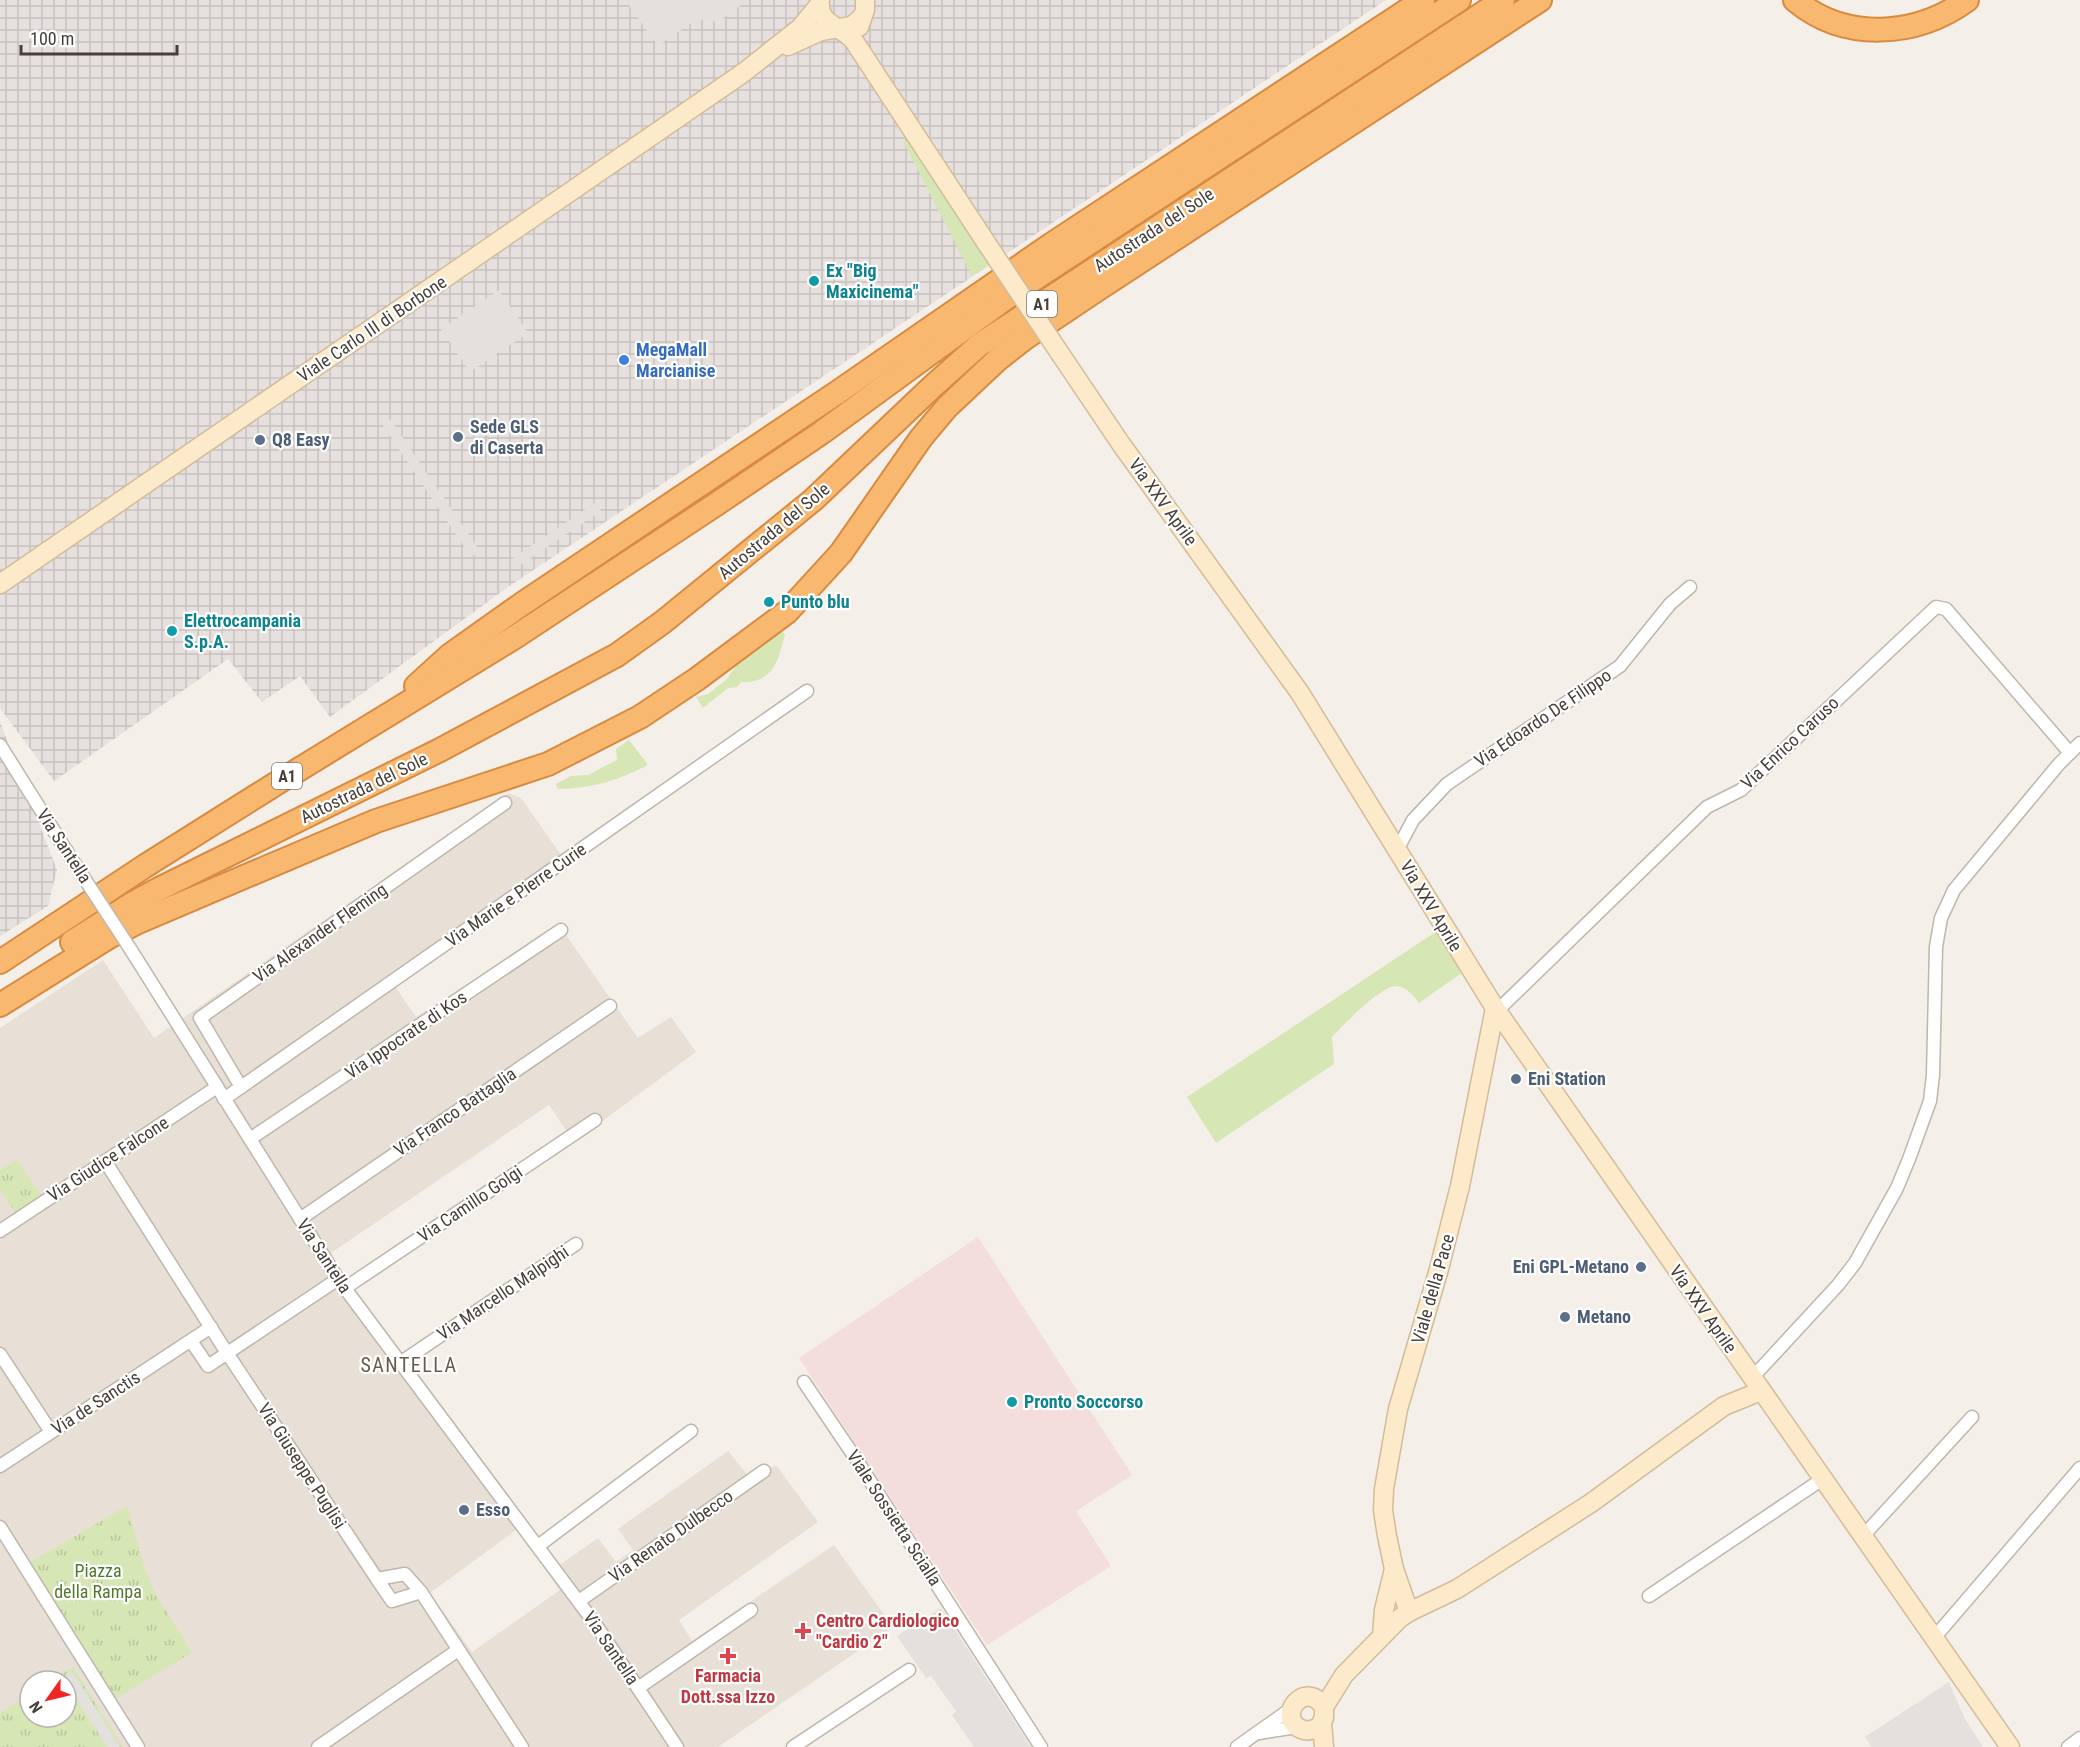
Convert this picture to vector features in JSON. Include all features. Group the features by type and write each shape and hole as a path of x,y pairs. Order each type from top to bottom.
{"highway":[{"path":"377,720 450,655 522,603 838,392 1052,244 1423,0"},
{"name":"Autostrada del Sole","path":"0,962 145,866 377,720 515,637 821,433 1010,296 1460,0"},
{"name":"Autostrada del Sole","path":"0,990 130,905 440,750 617,655 663,622 813,500 979,345 1503,0"},
{"path":"0,1005 109,937 138,922 376,821 548,764 640,717 706,673 795,605 841,553 921,438 955,399 997,360 1025,338 1098,289 1539,0"},
{"path":"1795,0 1824,19 1865,29 1886,31 1912,27 1930,21 1966,0"},
{"path":"1813,0 1835,13 1866,20 1894,21 1926,13 1950,0"}],"street":[{"name":"Viale Carlo III di Borbone","path":"819,2 824,20 838,28"},
{"name":"Viale Carlo III di Borbone","path":"0,584 743,73 800,28 819,2"},
{"name":"Viale Carlo III di Borbone","path":"743,73 821,31 852,26 866,7"},
{"name":"Via XXV Aprile","path":"865,57 858,34 866,7"},
{"name":"Via XXV Aprile","path":"838,28 850,36 865,57 1121,444 1300,693 1496,1010 2010,1747"},
{"name":"Via Edoardo De Filippo","path":"1397,850 1413,820 1447,784 1620,666 1670,604 1690,587"},
{"name":"Via Enrico Caruso","path":"1496,1010 1707,807 1741,790 1936,608 1946,609 2070,753"},
{"name":"Via Marie e Pierre Curie","path":"224,1098 807,691"},
{"path":"1258,1733 1299,1728 1310,1731 1319,1709 1344,1675 1382,1635 1409,1611 1457,1589 1591,1503 1756,1385 1855,1263 1897,1188 1930,1101 1933,1075 1936,946 1945,906 1954,890 2080,743"},
{"name":"Via Santella","path":"0,745 341,1284 579,1601 677,1747"},
{"name":"Via Alexander Fleming","path":"241,1087 201,1018 505,803"},
{"name":"Via Ippocrate di Kos","path":"250,1139 561,930"},
{"name":"Via Franco Battaglia","path":"300,1219 610,1006"},
{"name":"Viale della Pace","path":"1409,1611 1394,1569 1383,1510 1389,1452 1398,1409 1439,1269 1460,1186 1496,1010"},
{"name":"Via Giudice Falcone","path":"0,1231 217,1087"},
{"name":"Via Camillo Golgi","path":"341,1284 595,1120"},
{"name":"Via Giuseppe Puglisi","path":"105,1161 227,1353 392,1601 421,1592"},
{"name":"Via Marcello Malpighi","path":"400,1363 576,1244"},
{"path":"191,1341 208,1366 341,1284"},
{"name":"Via de Sanctis","path":"0,1466 211,1327"},
{"path":"0,1354 51,1432"},
{"name":"Viale Sossietta Scialla","path":"804,1382 863,1469 1041,1747"},
{"path":"1864,1535 1972,1417"},
{"path":"538,1546 692,1431"},
{"path":"1934,1638 2080,1468"},
{"name":"Via Renato Dulbecco","path":"579,1601 764,1471"},
{"path":"1649,1596 1824,1478"},
{"path":"0,1527 138,1747"},
{"path":"1382,1635 1384,1610 1394,1569"},
{"path":"377,1579 405,1574 421,1592 522,1747"},
{"path":"638,1688 751,1610"},
{"path":"318,1747 458,1650"},
{"path":"793,1747 909,1670"},
{"path":"1237,1747 1292,1707 1299,1699 1319,1709"},
{"path":"1292,1707 1291,1718 1311,1747"},
{"path":"1319,1709 1324,1747"},
{"path":"2068,1747 2080,1738"}],"shaded area":[{"path":"0,0 1386,0 508,587 330,717 300,676 262,702 228,659 54,781 0,708"},
{"path":"625,0 748,0 718,22 697,19 658,46"},
{"path":"499,290 528,333 470,372 441,329"},
{"path":"390,419 480,551 471,557 382,424"},
{"path":"596,502 601,511 516,568 510,560"},
{"path":"0,722 57,870 48,906 0,936"},
{"path":"508,793 521,798 568,865 394,985 416,1017 559,925 638,1038 671,1017 696,1052 574,1142 549,1105 322,1259 516,1530 430,1593 472,1652 560,1590 548,1573 598,1538 616,1562 633,1550 618,1529 728,1451 751,1479 776,1465 818,1522 679,1620 692,1641 834,1545 893,1627 718,1747 0,1747 0,1028 103,960 154,1038"},
{"path":"978,1237 1132,1475 1076,1511 1111,1566 987,1645 799,1358"},
{"path":"941,1608 1031,1747 974,1747 952,1715 956,1711 931,1676 926,1678 897,1636"},
{"path":"78,1680 120,1747 107,1747 78,1701"},
{"path":"1949,1682 1965,1719 1983,1747 1872,1747 1865,1737"}],"green space":[{"path":"903,141 911,141 990,264 972,276"},
{"path":"781,631 785,634 780,653 768,674 761,679 741,682 737,687 728,688 703,708 696,697 708,694 726,680 736,666"},
{"path":"629,740 648,765 604,783 558,789 556,784 571,776 588,775 617,760 616,749"},
{"path":"1437,931 1463,972 1419,1003 1409,992 1400,987 1396,986 1381,992 1362,1007 1332,1037 1334,1064 1216,1143 1187,1097"},
{"path":"17,1160 43,1198 17,1215 0,1190 0,1170"},
{"name":"Piazza della Rampa","path":"127,1506 154,1592 192,1652 114,1700 30,1562"},
{"path":"78,1675 123,1747 0,1747 0,1713 18,1702 18,1729 78,1729"}],"place":[{"name":"Ex \"Big Maxicinema\"","path":"814,281"},
{"name":"MegaMall Marcianise","path":"624,360"},
{"name":"Sede GLS di Caserta","path":"458,437"},
{"name":"Q8 Easy","path":"260,440"},
{"name":"Punto blu","path":"769,602"},
{"name":"Elettrocampania S.p.A.","path":"172,631"},
{"name":"Eni Station","path":"1516,1079"},
{"name":"Eni GPL-Metano","path":"1641,1267"},
{"name":"Metano","path":"1565,1317"},
{"name":"Pronto Soccorso","path":"1012,1402"},
{"name":"Esso","path":"464,1510"},
{"name":"Centro Cardiologico \"Cardio 2\"","path":"803,1631"},
{"name":"Farmacia Dott.ssa Izzo","path":"728,1656"}],"district":[{"name":"SANTELLA","path":"409,1365"}]}
